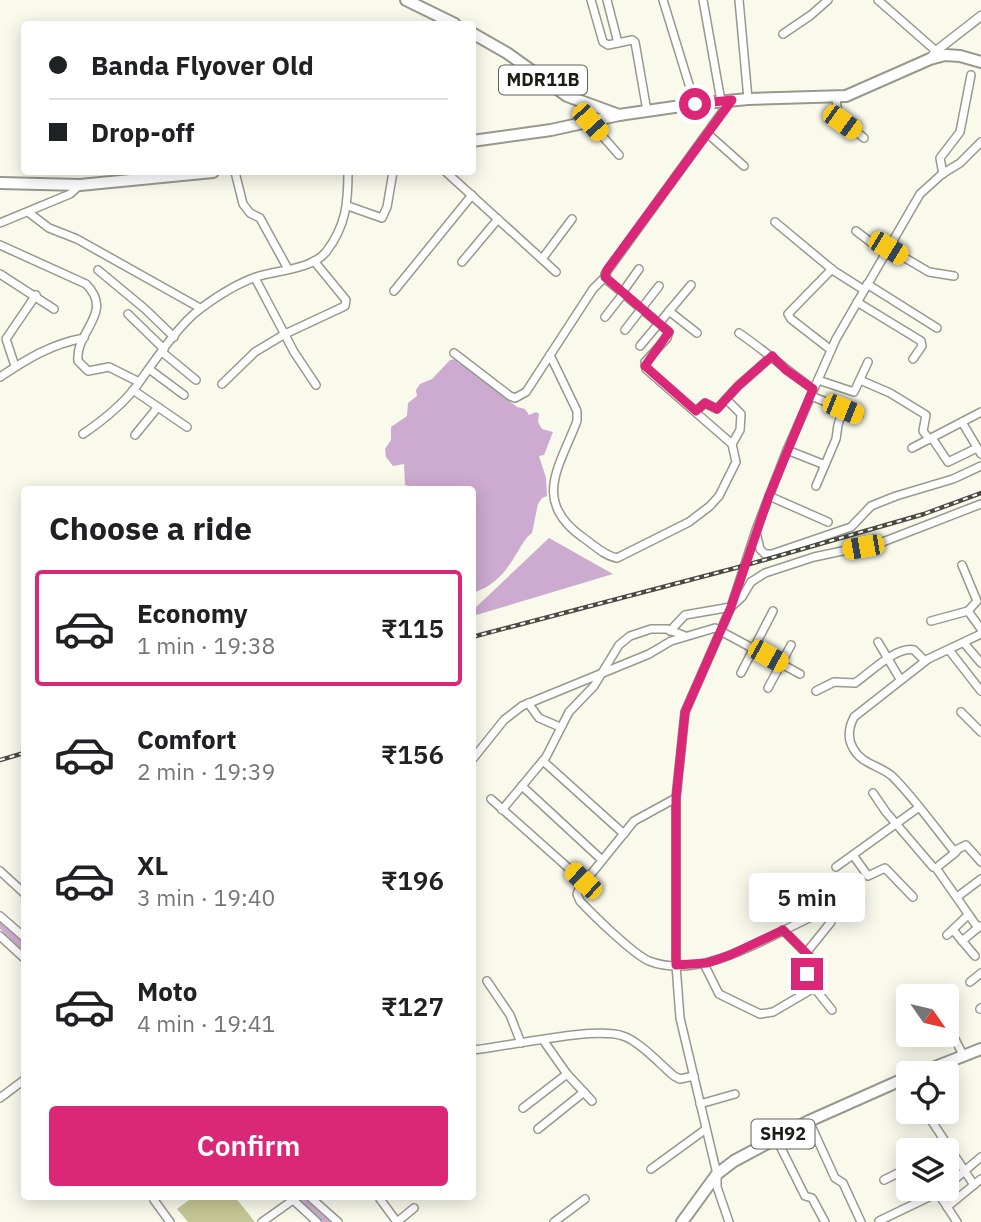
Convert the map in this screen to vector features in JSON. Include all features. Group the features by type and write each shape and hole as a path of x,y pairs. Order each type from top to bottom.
{"main road":[{"path":"406,0 448,21"},
{"name":"MDR11B","path":"476,35 507,53 567,96 619,115"},
{"path":"476,140 619,115 726,100 836,97 858,93 933,55 960,55 981,62"},
{"path":"0,183 80,185 182,175"},
{"path":"951,1061 981,1049"},
{"name":"SH92","path":"682,1222 717,1174 734,1161 809,1121 896,1085"}],"street":[{"path":"591,0 602,40 608,45 632,40 635,42 647,111"},
{"path":"607,0 618,43"},
{"path":"663,0 695,104"},
{"path":"454,353 515,398 526,392 593,289 605,277 607,270 708,134 726,100 703,0"},
{"path":"739,0 748,99"},
{"path":"783,34 828,0"},
{"path":"878,0 933,55 981,16"},
{"path":"943,174 940,158 960,132 971,75"},
{"path":"836,97 838,117 864,138"},
{"path":"590,122 619,155"},
{"path":"708,134 744,166"},
{"path":"729,1222 717,1187 717,1174 680,1018 676,965 676,798 685,712 731,607 756,530 787,450 831,351 920,194 960,163 981,142"},
{"path":"236,175 243,204 250,213 260,218 288,269"},
{"path":"83,434 107,417 133,390 200,308 254,278 314,261 326,251 348,206 348,175"},
{"path":"348,206 382,218 392,175"},
{"path":"449,175 556,272"},
{"path":"0,223 70,194 80,185"},
{"path":"394,291 471,194"},
{"path":"28,212 49,229 77,239 200,308"},
{"path":"462,262 498,219"},
{"path":"541,259 572,219"},
{"path":"775,222 832,269 937,328"},
{"path":"856,231 887,251 929,272 954,276"},
{"path":"0,244 76,278 92,290 98,306 77,357 83,367 91,371 109,367 139,382"},
{"path":"222,384 255,352 347,303 314,261"},
{"path":"605,317 639,269"},
{"path":"831,351 788,314 832,269"},
{"path":"98,270 174,337"},
{"path":"550,355 577,411 577,421 553,478 554,500 571,529 614,558 620,557 689,522 719,496 736,462 732,444 645,366 645,362 669,332 605,277"},
{"path":"2,278 54,309"},
{"path":"254,278 316,385"},
{"path":"640,346 691,285"},
{"path":"625,330 659,286"},
{"path":"15,366 11,352 3,344 36,296"},
{"path":"857,302 921,341 922,346 913,359"},
{"path":"669,311 697,333"},
{"path":"128,314 196,380"},
{"path":"739,333 772,356 812,392 859,415"},
{"path":"0,377 36,354 65,342 84,338"},
{"path":"696,411 705,403 716,409 772,356"},
{"path":"818,380 854,392 868,362"},
{"path":"149,369 184,396"},
{"path":"860,380 890,393 926,415 923,431 948,463 979,451 962,422"},
{"path":"133,390 187,427"},
{"path":"726,399 741,414 740,430 732,444"},
{"path":"135,435 158,407"},
{"path":"816,486 836,439 843,409"},
{"path":"912,448 981,412"},
{"path":"787,450 825,465"},
{"path":"756,530 760,550 767,555 772,554 851,527 871,506 953,479 981,466"},
{"path":"769,496 828,522"},
{"path":"670,631 685,615 731,607 755,578 765,573 814,557 880,543 981,504"},
{"path":"931,621 968,611 977,601 962,565"},
{"path":"741,673 774,611"},
{"path":"956,852 892,777 860,758 850,744 850,725 854,718 900,679 981,631 968,611"},
{"path":"502,810 543,761 569,712 594,686 614,652 629,636 651,629 685,636"},
{"path":"476,755 504,720 528,703 649,654 671,641 701,631 720,629 800,674"},
{"path":"878,642 900,679"},
{"path":"964,643 981,663"},
{"path":"768,688 792,645"},
{"path":"816,691 834,682 855,683 895,652 910,648 925,662"},
{"path":"949,650 981,691"},
{"path":"528,703 540,718 559,727"},
{"path":"961,712 981,732"},
{"path":"543,761 624,834"},
{"path":"522,786 602,860"},
{"path":"873,793 931,866 936,868 968,915 980,926 962,941"},
{"path":"676,798 634,821 583,881 578,894 585,906 642,957 651,962 676,965 704,964 730,955 811,916"},
{"path":"491,799 583,881"},
{"path":"836,867 918,808"},
{"path":"936,868 966,845 979,857"},
{"path":"853,855 868,876 885,868 914,897"},
{"path":"0,871 21,890"},
{"path":"957,898 981,879"},
{"path":"968,915 950,932 975,956"},
{"path":"0,916 21,934"},
{"path":"806,953 831,922"},
{"path":"783,930 813,962 806,976 832,1010"},
{"path":"0,936 21,955"},
{"path":"704,964 719,994 760,1014 773,1012 814,988"},
{"path":"971,982 981,973"},
{"path":"487,981 510,1016 521,1043"},
{"path":"476,1049 586,1034 619,1035 630,1040 674,1076 680,1079 694,1076"},
{"path":"542,1040 567,1074 592,1101"},
{"path":"959,1046 964,1056"},
{"path":"523,1108 567,1074"},
{"path":"0,1098 21,1082"},
{"path":"538,1129 584,1092"},
{"path":"701,1104 735,1094"},
{"path":"809,1121 835,1178 843,1183 861,1222"},
{"path":"651,1169 706,1129"},
{"path":"776,1138 805,1196 812,1198 825,1222"},
{"path":"959,1175 981,1157"},
{"path":"947,1207 978,1182 959,1165"},
{"path":"884,1180 896,1174"},
{"path":"554,1222 585,1199"},
{"path":"154,1200 170,1222"},
{"path":"262,1222 289,1200"},
{"path":"293,1200 317,1222"},
{"path":"313,1200 338,1222"},
{"path":"381,1200 397,1222 414,1208"},
{"path":"879,1221 919,1201"},
{"path":"946,1201 957,1222"}],"green space":[{"path":"189,1200 237,1200 255,1222 188,1222 177,1209"}],"shaded area":[{"path":"457,359 458,363 469,368 517,407 525,409 529,415 536,412 539,414 538,422 542,429 553,432 544,455 539,456 546,478 547,496 538,504 532,533 502,574 476,592 476,486 405,485 404,464 393,466 386,457 385,449 391,440 391,427 407,416 408,403 417,396 416,390 420,384 432,379 450,360"},
{"path":"549,538 613,574 476,615 476,607"}],"waterway":[{"path":"0,925 21,944"},
{"path":"302,1200 327,1222"}],"railway":[{"path":"476,636 743,566 924,514 981,493"},
{"path":"0,760 21,754"}],"route":[{"path":"695,104 732,100 607,270 605,277 669,332 667,338 645,362 646,369 696,411 705,403 717,409 772,356 786,370 813,389 769,496 731,607 685,712 676,798 676,965 707,963 783,930 812,959 813,966 807,974"}]}
